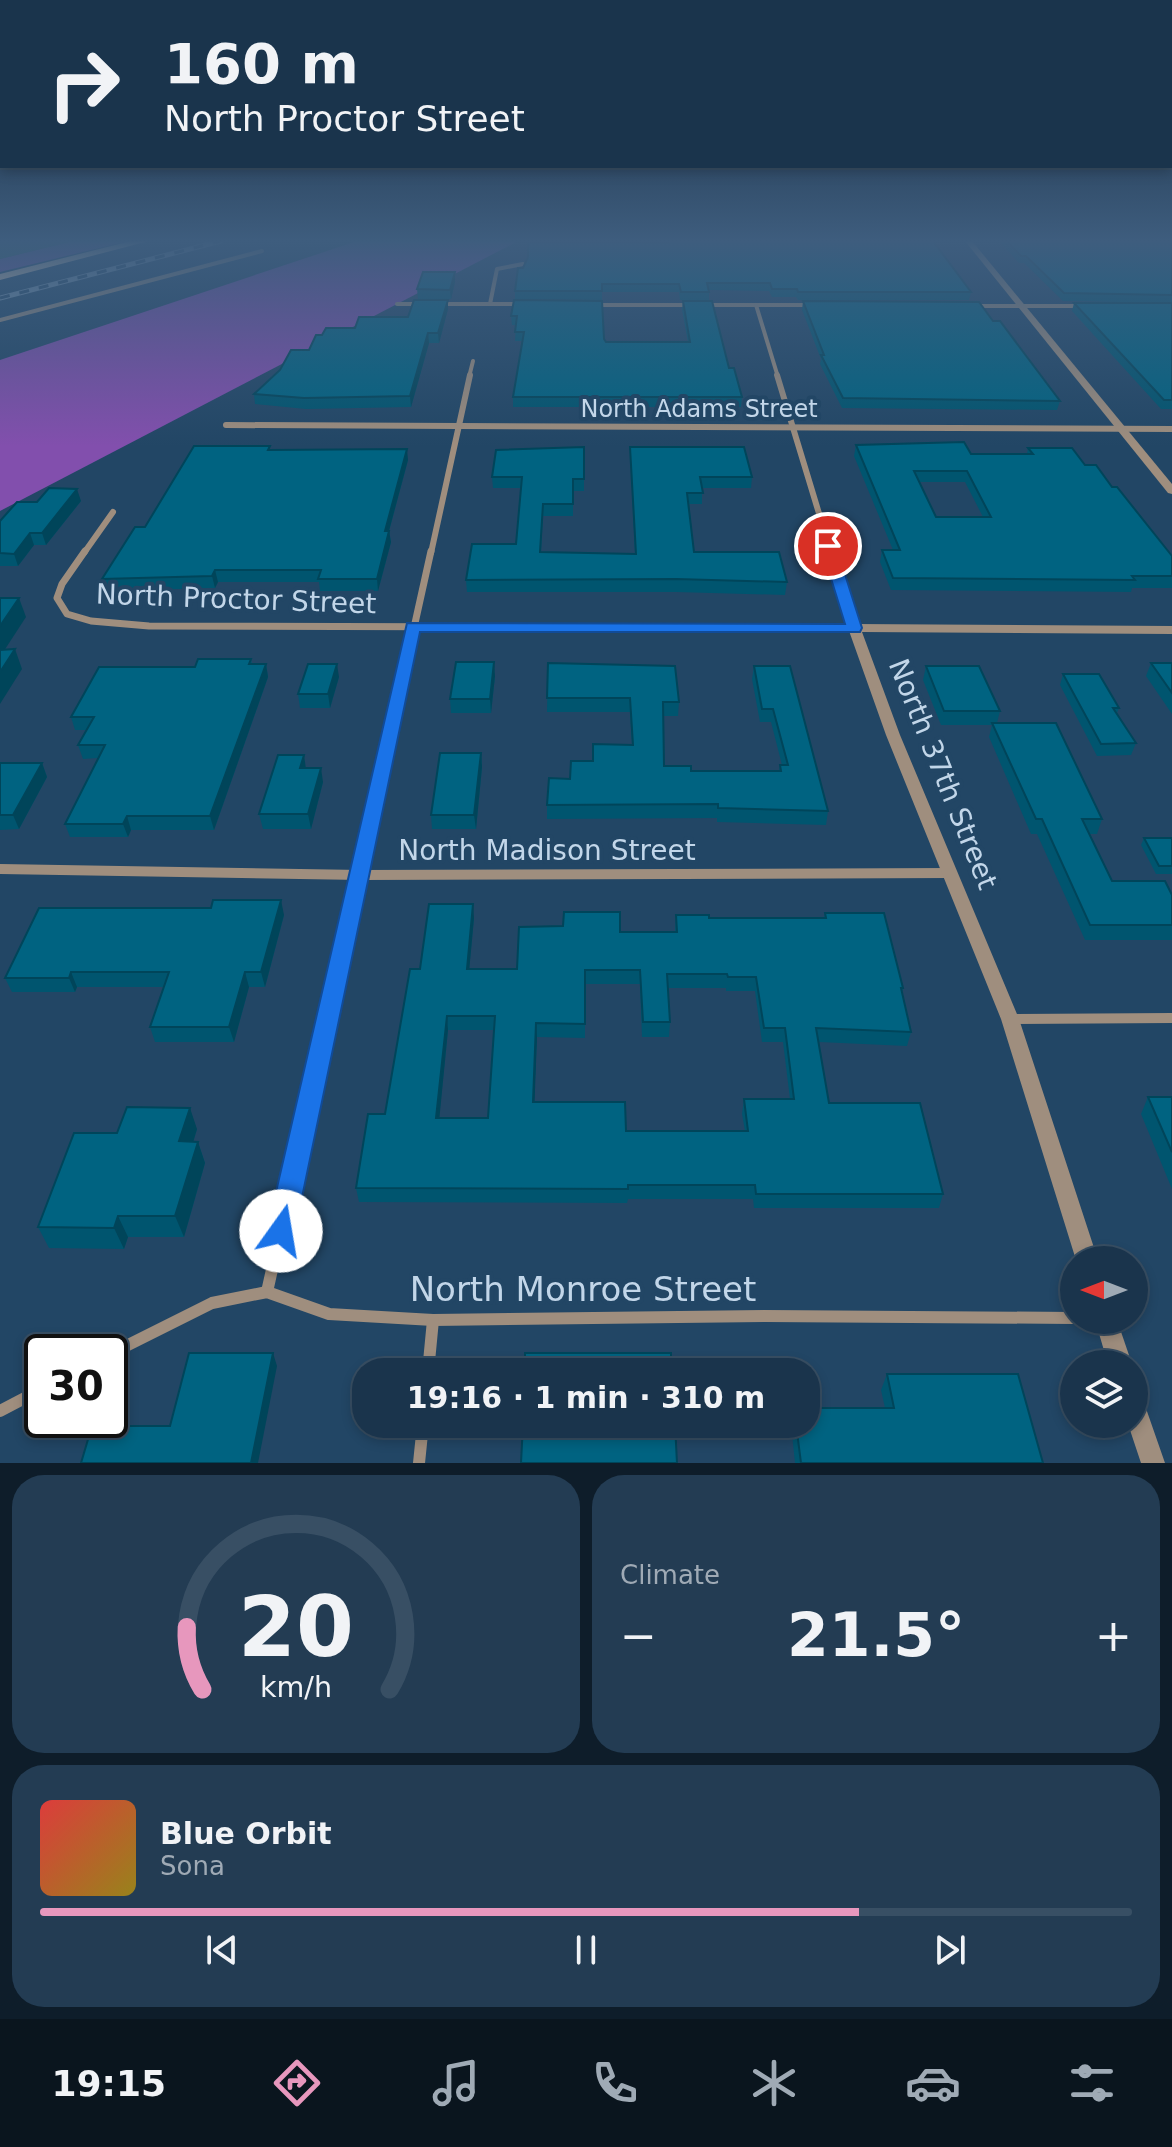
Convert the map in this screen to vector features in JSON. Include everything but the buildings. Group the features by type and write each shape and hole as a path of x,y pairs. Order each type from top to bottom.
{"street":[{"path":"0,320 41,309"},
{"name":"North 37th Street","path":"757,309 854,628 1010,1019 1083,1246"},
{"path":"1026,309 1172,491"},
{"path":"128,1345 212,1303 267,1292 473,361"},
{"name":"North Adams Street","path":"226,425 1172,429"},
{"name":"North Proctor Street","path":"113,512 62,584 57,598 67,614 91,621 149,626 1172,630"},
{"name":"North Madison Street","path":"0,869 361,875 950,873"},
{"path":"1010,1019 1172,1018"},
{"name":"North Monroe Street","path":"267,1292 329,1314 433,1320 765,1316 1060,1318"},
{"path":"429,1358 433,1320"},
{"path":"0,1411 24,1398"},
{"path":"419,1463 422,1438"},
{"path":"1145,1438 1153,1463"}],"shaded area":[{"path":"152,309 387,309 0,511 0,360"}],"route":[{"path":"281,1231 413,627 854,628 828,546"}]}
